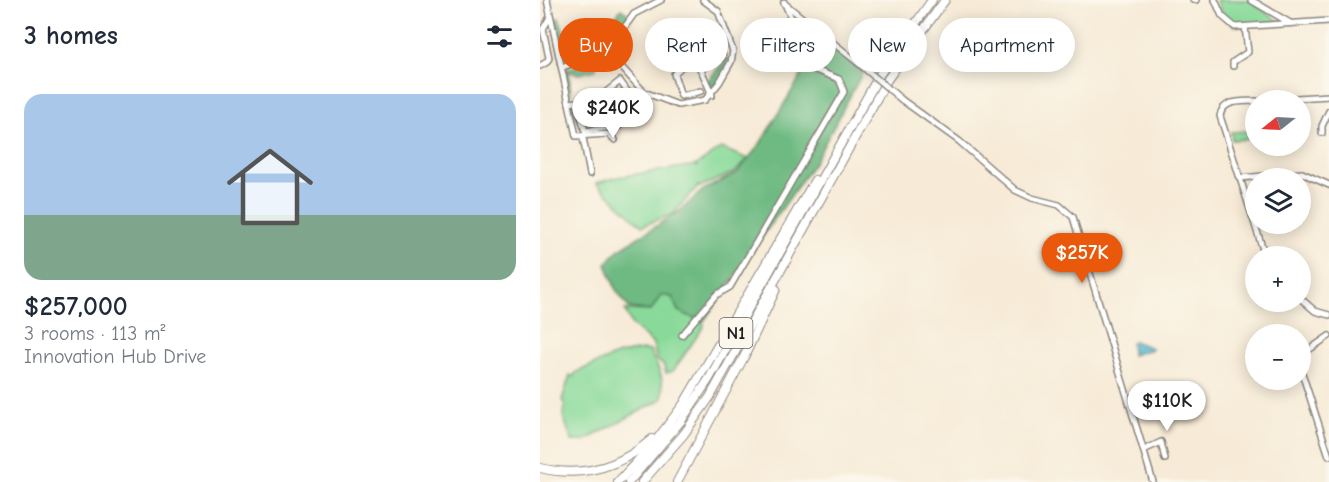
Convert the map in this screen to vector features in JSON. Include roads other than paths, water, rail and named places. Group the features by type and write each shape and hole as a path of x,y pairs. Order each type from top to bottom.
{"highway":[{"name":"N1","path":"629,482 668,437 709,379 892,54 932,0"},
{"name":"N1","path":"642,482 684,434 710,397 887,80 945,0"},
{"path":"618,482 655,442 685,401 808,190 825,171"},
{"path":"674,482 705,430 826,195 830,180"},
{"path":"540,468 582,471 621,461 651,440 685,401"}],"street":[{"path":"547,0 558,49"},
{"path":"631,18 637,10 661,0"},
{"path":"625,72 641,90 674,105 696,103 710,96 731,62 733,50 718,11 703,0"},
{"path":"1215,0 1220,14 1235,27 1329,21"},
{"path":"1251,0 1291,24"},
{"path":"682,335 708,304 734,280 844,92 839,79 810,68 782,1"},
{"path":"782,1 902,100 959,141 1015,190 1032,198 1059,205 1073,217 1153,482"},
{"path":"540,66 549,58 543,29 550,17"},
{"path":"1233,66 1233,62 1248,52 1245,27"},
{"path":"563,72 577,138 609,134 615,140"},
{"path":"676,72 674,74 681,96 701,91"},
{"path":"701,72 704,88 710,96"},
{"path":"569,103 600,97 628,76"},
{"path":"577,102 584,131 619,126 634,102 620,81"},
{"path":"1311,97 1328,96"},
{"path":"1245,102 1232,103 1224,107 1221,118 1262,246"},
{"path":"1322,133 1322,126 1329,111"},
{"path":"583,138 590,174"},
{"path":"1240,178 1302,173 1329,185"},
{"path":"1311,307 1329,315"},
{"path":"1311,348 1329,336"},
{"path":"1307,390 1329,456"},
{"path":"1144,450 1158,441 1162,442 1166,445 1165,459"}],"water":[{"path":"1134,341 1152,349 1132,355 1131,343"}]}
